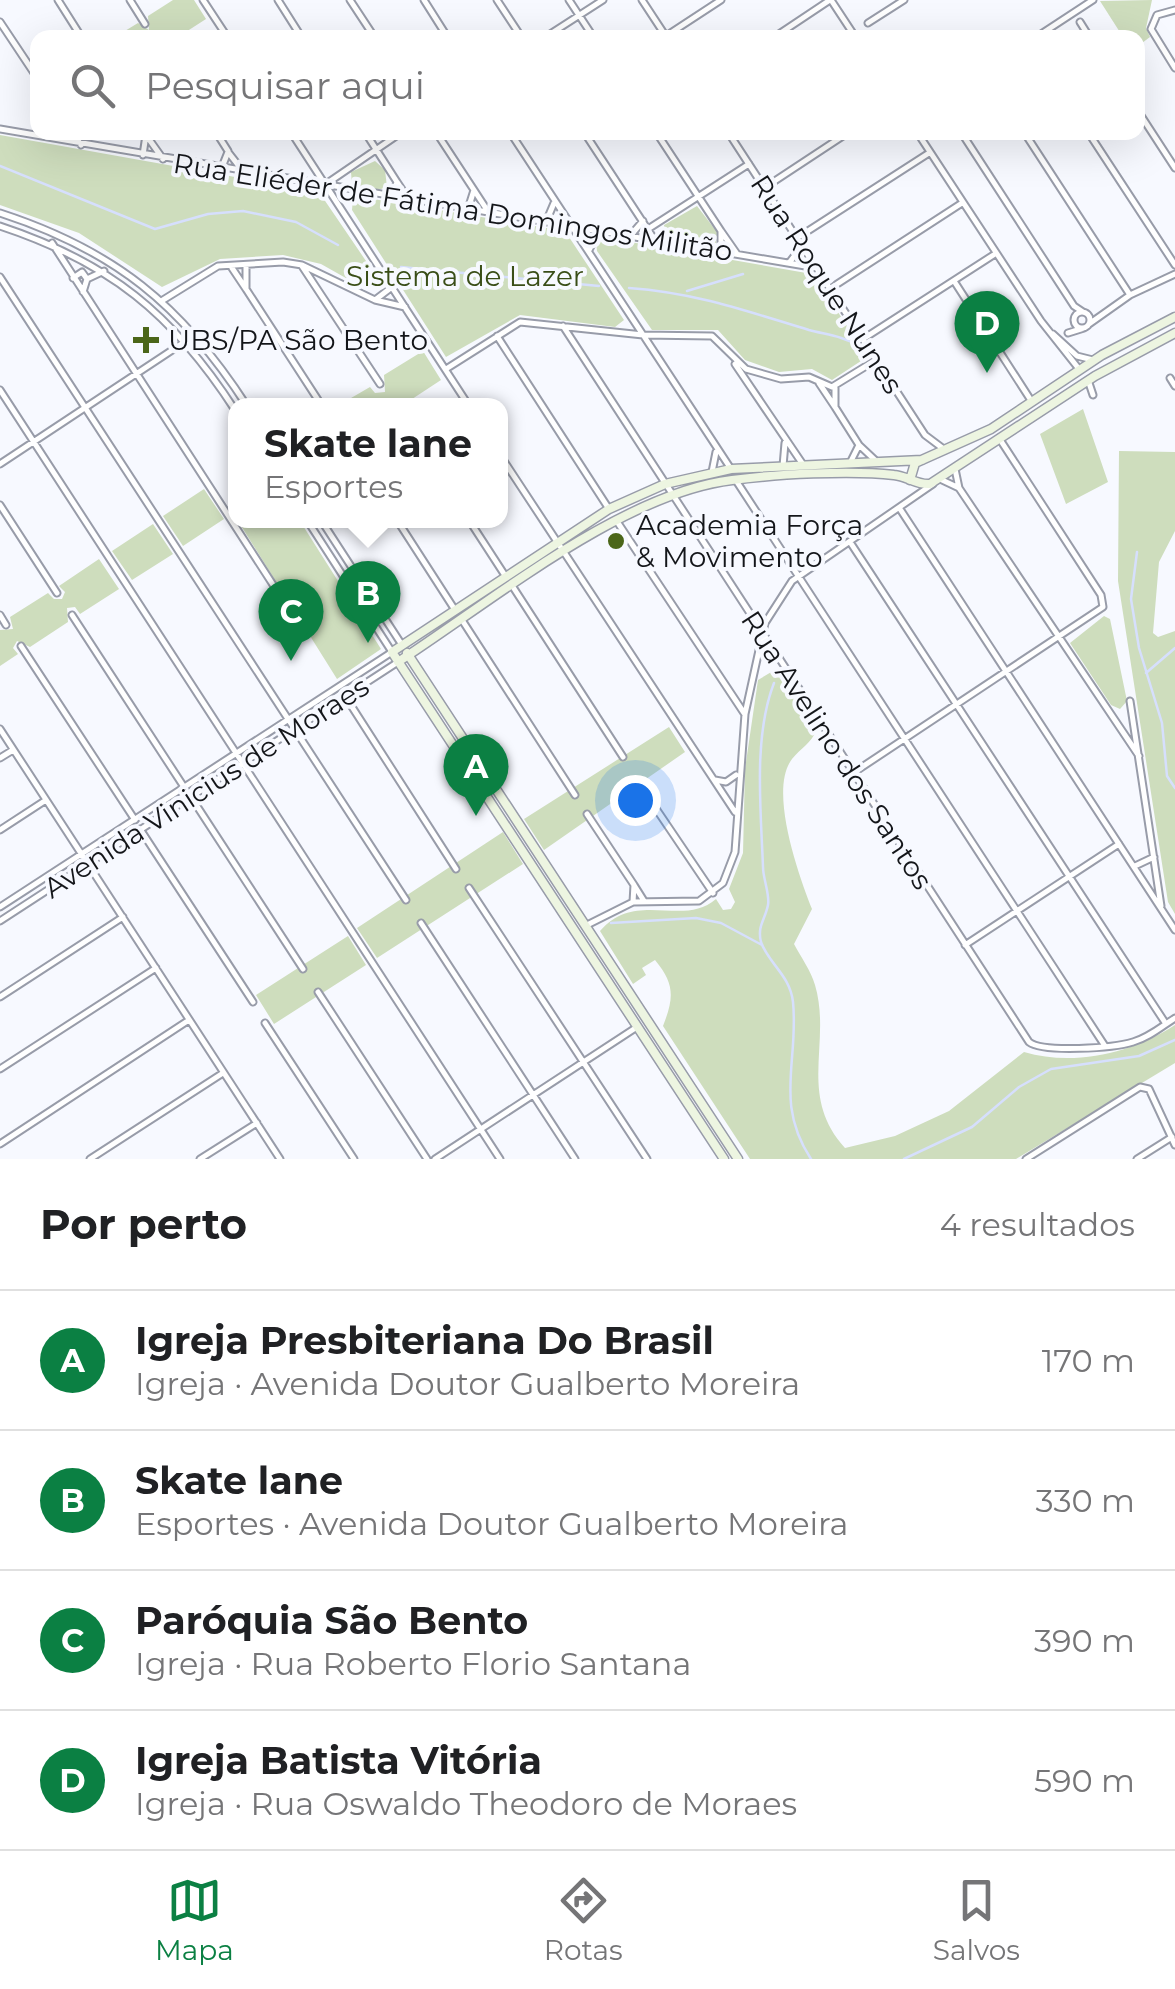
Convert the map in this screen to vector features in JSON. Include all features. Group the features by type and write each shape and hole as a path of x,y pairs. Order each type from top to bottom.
{"main road":[{"name":"Avenida Vinicius de Moraes","path":"392,652 609,510 665,484 731,469 924,459 948,450 1172,318"},
{"path":"1162,338 1172,318"},
{"path":"937,481 1091,378 1175,332"},
{"path":"1080,370 1091,378"},
{"path":"948,450 956,458 955,468"},
{"path":"910,480 912,466 924,459"},
{"path":"804,466 804,477"},
{"name":"Avenida Vinicius de Moraes","path":"398,662 616,520 671,494 735,479 888,474 920,485 937,481"},
{"path":"455,610 462,620"},
{"path":"402,645 738,1159"},
{"path":"392,652 724,1159"},
{"path":"575,933 585,926"},
{"path":"637,1027 647,1020"}],"street":[{"path":"58,0 77,30"},
{"path":"130,0 145,24"},
{"path":"203,0 223,30"},
{"path":"278,0 297,30"},
{"path":"350,0 370,30"},
{"path":"424,0 443,30"},
{"path":"498,0 517,30"},
{"path":"569,0 589,30"},
{"path":"557,30 603,0"},
{"path":"642,0 661,30"},
{"path":"676,30 720,0"},
{"path":"785,30 830,0 851,30"},
{"path":"868,23 904,0"},
{"path":"1046,30 1093,0"},
{"path":"1175,10 1157,15 1151,29 1175,68"},
{"path":"0,22 30,67"},
{"path":"1080,22 1085,30"},
{"path":"1145,122 1175,168"},
{"name":"Rua Eliéder de Fátima Domingos Militão","path":"0,129 30,135"},
{"name":"Rua Eliéder de Fátima Domingos Militão","path":"57,140 816,268"},
{"path":"78,140 81,145"},
{"path":"143,155 145,140"},
{"path":"150,140 163,159"},
{"path":"221,140 244,173"},
{"path":"296,140 464,398"},
{"path":"370,140 409,200"},
{"path":"326,184 390,140"},
{"path":"441,140 489,213"},
{"path":"515,140 731,469"},
{"path":"589,140 655,240"},
{"path":"661,140 737,254"},
{"name":"Rua Roque Nunes","path":"735,140 925,435 948,450"},
{"path":"764,188 837,140"},
{"path":"922,140 1040,321 1080,370"},
{"path":"967,140 1074,306 1084,313 1099,314"},
{"path":"1029,140 1130,295"},
{"path":"1093,140 1175,265"},
{"path":"222,168 228,152"},
{"path":"797,238 930,152"},
{"path":"299,181 309,160"},
{"path":"648,229 749,164"},
{"path":"392,197 397,182"},
{"path":"343,210 348,189"},
{"path":"468,210 474,190"},
{"path":"546,222 553,214 554,200"},
{"path":"830,288 962,203"},
{"path":"0,213 58,232 90,248 163,300 195,335 241,398"},
{"path":"630,236 642,221"},
{"path":"0,226 52,243 104,271 146,300 186,341 228,399"},
{"path":"589,253 590,241 599,231"},
{"path":"721,231 722,251"},
{"path":"52,243 228,517"},
{"path":"789,263 802,246"},
{"path":"863,339 996,254"},
{"path":"163,300 218,266 283,262 302,265 375,300 405,306"},
{"path":"302,265 380,384"},
{"path":"246,267 246,288"},
{"path":"232,268 317,398"},
{"path":"83,295 88,279 104,271"},
{"path":"73,278 82,272 88,279"},
{"path":"1084,313 1068,333 1087,326 1130,295 1175,274"},
{"path":"314,284 323,275"},
{"path":"323,275 324,300"},
{"path":"0,277 406,900"},
{"path":"954,281 1032,402"},
{"path":"375,300 392,286"},
{"path":"1074,306 1075,321"},
{"path":"1084,313 1087,326"},
{"path":"1040,321 1077,356 1095,360"},
{"path":"1075,321 1087,326"},
{"path":"446,369 520,322 643,335 717,337 804,466"},
{"name":"Rua Avelino dos Santos","path":"564,326 1032,1046 1132,1043 1175,1018"},
{"path":"0,464 195,335"},
{"path":"497,336 609,510"},
{"path":"835,386 876,360"},
{"path":"734,362 775,378 818,380 835,386"},
{"path":"1091,378 1093,395"},
{"path":"1170,378 1175,386"},
{"path":"818,380 859,445 877,462"},
{"path":"835,386 835,407"},
{"path":"0,390 500,1159"},
{"path":"924,459 925,435"},
{"path":"853,774 1101,610 1103,603 999,438"},
{"path":"783,466 788,455 784,440"},
{"path":"712,472 717,456 714,444"},
{"path":"850,463 859,445"},
{"path":"508,467 736,814"},
{"path":"955,468 959,488 1139,756"},
{"path":"735,479 1105,1046"},
{"path":"748,479 748,496"},
{"path":"910,480 910,502"},
{"path":"585,926 632,902 685,904 712,894 723,883 732,861 744,714 761,632 799,575 937,481 959,488"},
{"path":"0,505 57,592"},
{"path":"900,509 1175,930"},
{"path":"616,520 744,714"},
{"path":"235,528 290,612"},
{"path":"312,528 392,652"},
{"path":"327,528 402,645"},
{"path":"402,528 455,610"},
{"path":"474,528 506,578"},
{"path":"850,542 1166,1024"},
{"path":"512,587 623,757"},
{"path":"0,615 6,625"},
{"path":"72,615 184,787"},
{"path":"462,620 575,795"},
{"path":"21,646 135,820"},
{"name":"Avenida Vinicius de Moraes","path":"0,907 392,652"},
{"name":"Avenida Vinicius de Moraes","path":"0,920 398,662"},
{"path":"345,696 456,869"},
{"path":"1130,701 1162,912"},
{"path":"0,729 280,1159"},
{"path":"0,758 13,750"},
{"path":"712,779 726,782 737,774"},
{"path":"640,786 712,894"},
{"path":"191,797 303,968"},
{"path":"0,830 46,800"},
{"path":"587,814 644,901"},
{"path":"140,829 252,1002"},
{"path":"965,945 1119,844"},
{"path":"1134,866 1154,856"},
{"path":"632,902 634,885"},
{"path":"469,888 646,1159"},
{"path":"0,997 123,918"},
{"path":"420,923 575,1159"},
{"path":"0,1069 156,968"},
{"path":"318,992 427,1159"},
{"path":"0,1144 189,1020"},
{"path":"265,1023 354,1159"},
{"path":"434,1159 637,1027"},
{"path":"90,1159 223,1072"},
{"path":"1026,1159 1145,1087 1175,1146"},
{"path":"200,1159 257,1122"},
{"path":"1137,1159 1172,1137"}],"green space":[{"path":"173,0 194,0 206,19 189,30 149,30 148,16"},
{"path":"1152,0 1146,28 1150,37 1145,41 1145,30 1119,30 1100,1"},
{"path":"138,23 149,30 126,30"},
{"name":"Sistema de Lazer","path":"0,135 319,192 381,283 360,286 321,264 283,255 220,259 162,287 79,233 0,205"},
{"name":"Sistema de Lazer","path":"375,161 385,170 387,187 378,190 352,185 351,172"},
{"name":"Sistema de Lazer","path":"353,198 565,231 624,320 615,327 520,315 446,357 352,210"},
{"name":"Sistema de Lazer","path":"697,206 717,232 716,243 665,237 664,225"},
{"name":"Sistema de Lazer","path":"602,237 812,274 863,349 864,359 832,380 812,369 779,372 745,360 718,330 652,330 597,251 596,241"},
{"name":"Sistema de Lazer","path":"423,351 441,380 414,398 351,398 370,387 375,393 385,392 384,375"},
{"path":"1083,409 1108,482 1066,504 1040,434"},
{"path":"1119,451 1175,452 1175,531 1159,562 1153,633 1158,637 1175,631 1175,914 1168,902 1118,581"},
{"path":"204,489 224,519 183,546 163,516"},
{"path":"153,524 173,554 132,580 112,551"},
{"path":"242,528 304,528 381,649 337,679"},
{"path":"99,559 119,589 80,614 75,607 67,608 68,622 30,647 17,641 13,648 18,654 0,666 0,630 13,629 10,617 48,593 54,599 62,599 65,592 59,586"},
{"path":"1104,616 1110,619 1127,701 1120,709 1111,705 1070,643"},
{"path":"773,671 781,673 817,730 785,773 784,811 812,909 794,944 813,980 819,1006 822,1108 845,1148 895,1136 949,1111 1024,1052 1063,1058 1102,1055 1140,1043 1175,1025 1175,1063 1016,1159 750,1159 663,1026 671,992 662,969 655,960 642,968 646,975 633,984 600,931 629,912 689,910 716,899 723,910 731,909 735,902 729,889 743,853 745,769 758,680"},
{"path":"669,727 685,752 544,850 524,819"},
{"path":"503,832 523,864 377,958 357,928"},
{"path":"348,936 366,965 274,1024 256,995"}],"waterway":[{"path":"0,166 155,229 208,214 243,211 296,222 338,245"},
{"path":"401,267 599,286"},
{"path":"687,291 743,274"},
{"path":"629,288 721,304 860,346"},
{"path":"1137,552 1131,599 1139,648 1162,723 1167,776 1175,788"},
{"path":"1146,673 1175,648"},
{"path":"774,683 761,750 763,867 768,901 760,936 764,950 791,993 793,1119 811,1159"},
{"path":"611,923 696,918 721,923 762,945"},
{"path":"904,1159 972,1127 1019,1087 1051,1069 1139,1056 1175,1040"}],"place":[{"name":"UBS/PA São Bento","path":"146,340"},
{"name":"Igreja Batista Vitória","path":"987,373"},
{"name":"Academia Força & Movimento","path":"616,541"},
{"name":"Skate lane","path":"368,643"},
{"name":"Paróquia São Bento","path":"291,661"},
{"name":"Igreja Presbiteriana Do Brasil","path":"476,816"}]}
